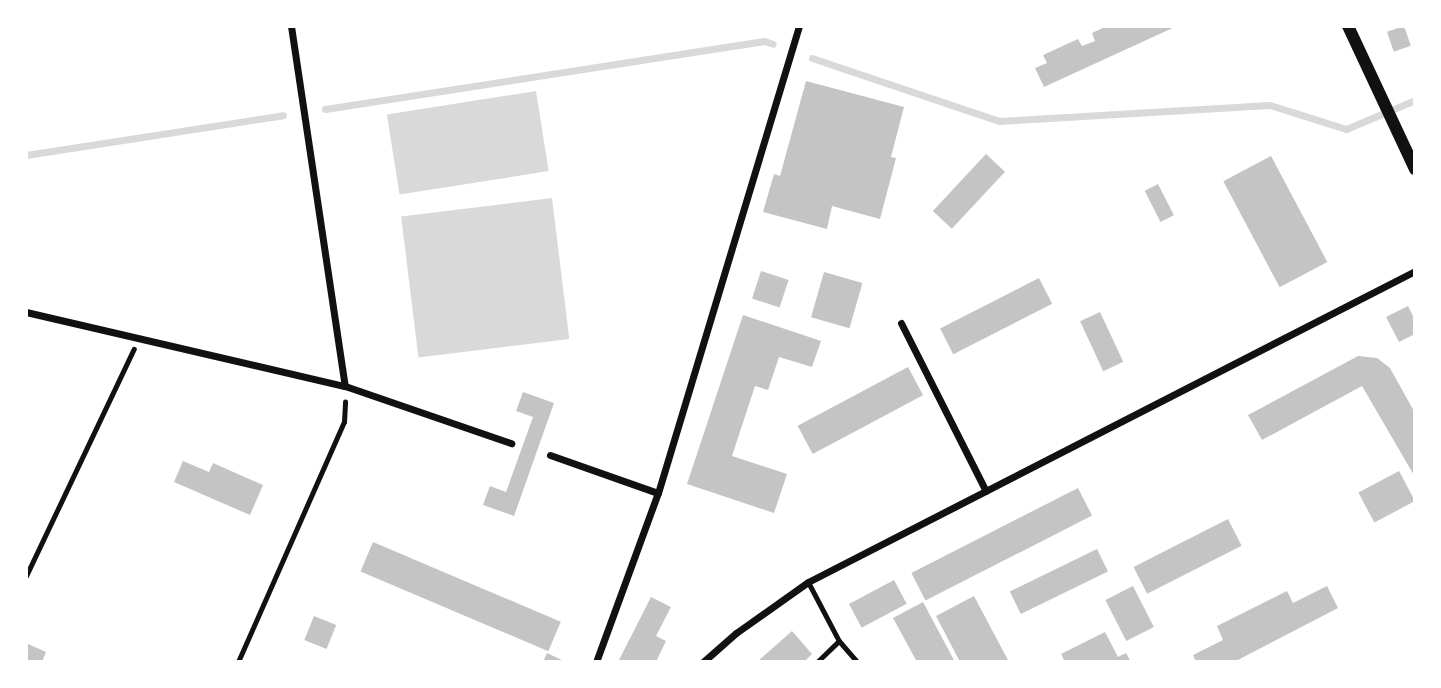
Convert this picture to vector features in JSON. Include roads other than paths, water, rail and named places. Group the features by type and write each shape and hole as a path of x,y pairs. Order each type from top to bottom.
{"street":[{"path":"291,26 345,386"},
{"path":"596,662 658,493 800,26"},
{"path":"1348,26 1415,169"},
{"path":"703,662 736,633 808,582 1415,271"},
{"path":"26,312 345,386 511,443"},
{"path":"901,323 986,491"},
{"path":"550,455 658,493"}],"lane":[{"path":"808,582 839,641 857,662"},
{"path":"817,662 839,641"}],"waterway":[{"path":"325,109 764,41 773,44"},
{"path":"812,58 999,121 1270,105 1346,129 1415,100"},
{"path":"26,155 283,115"}]}
